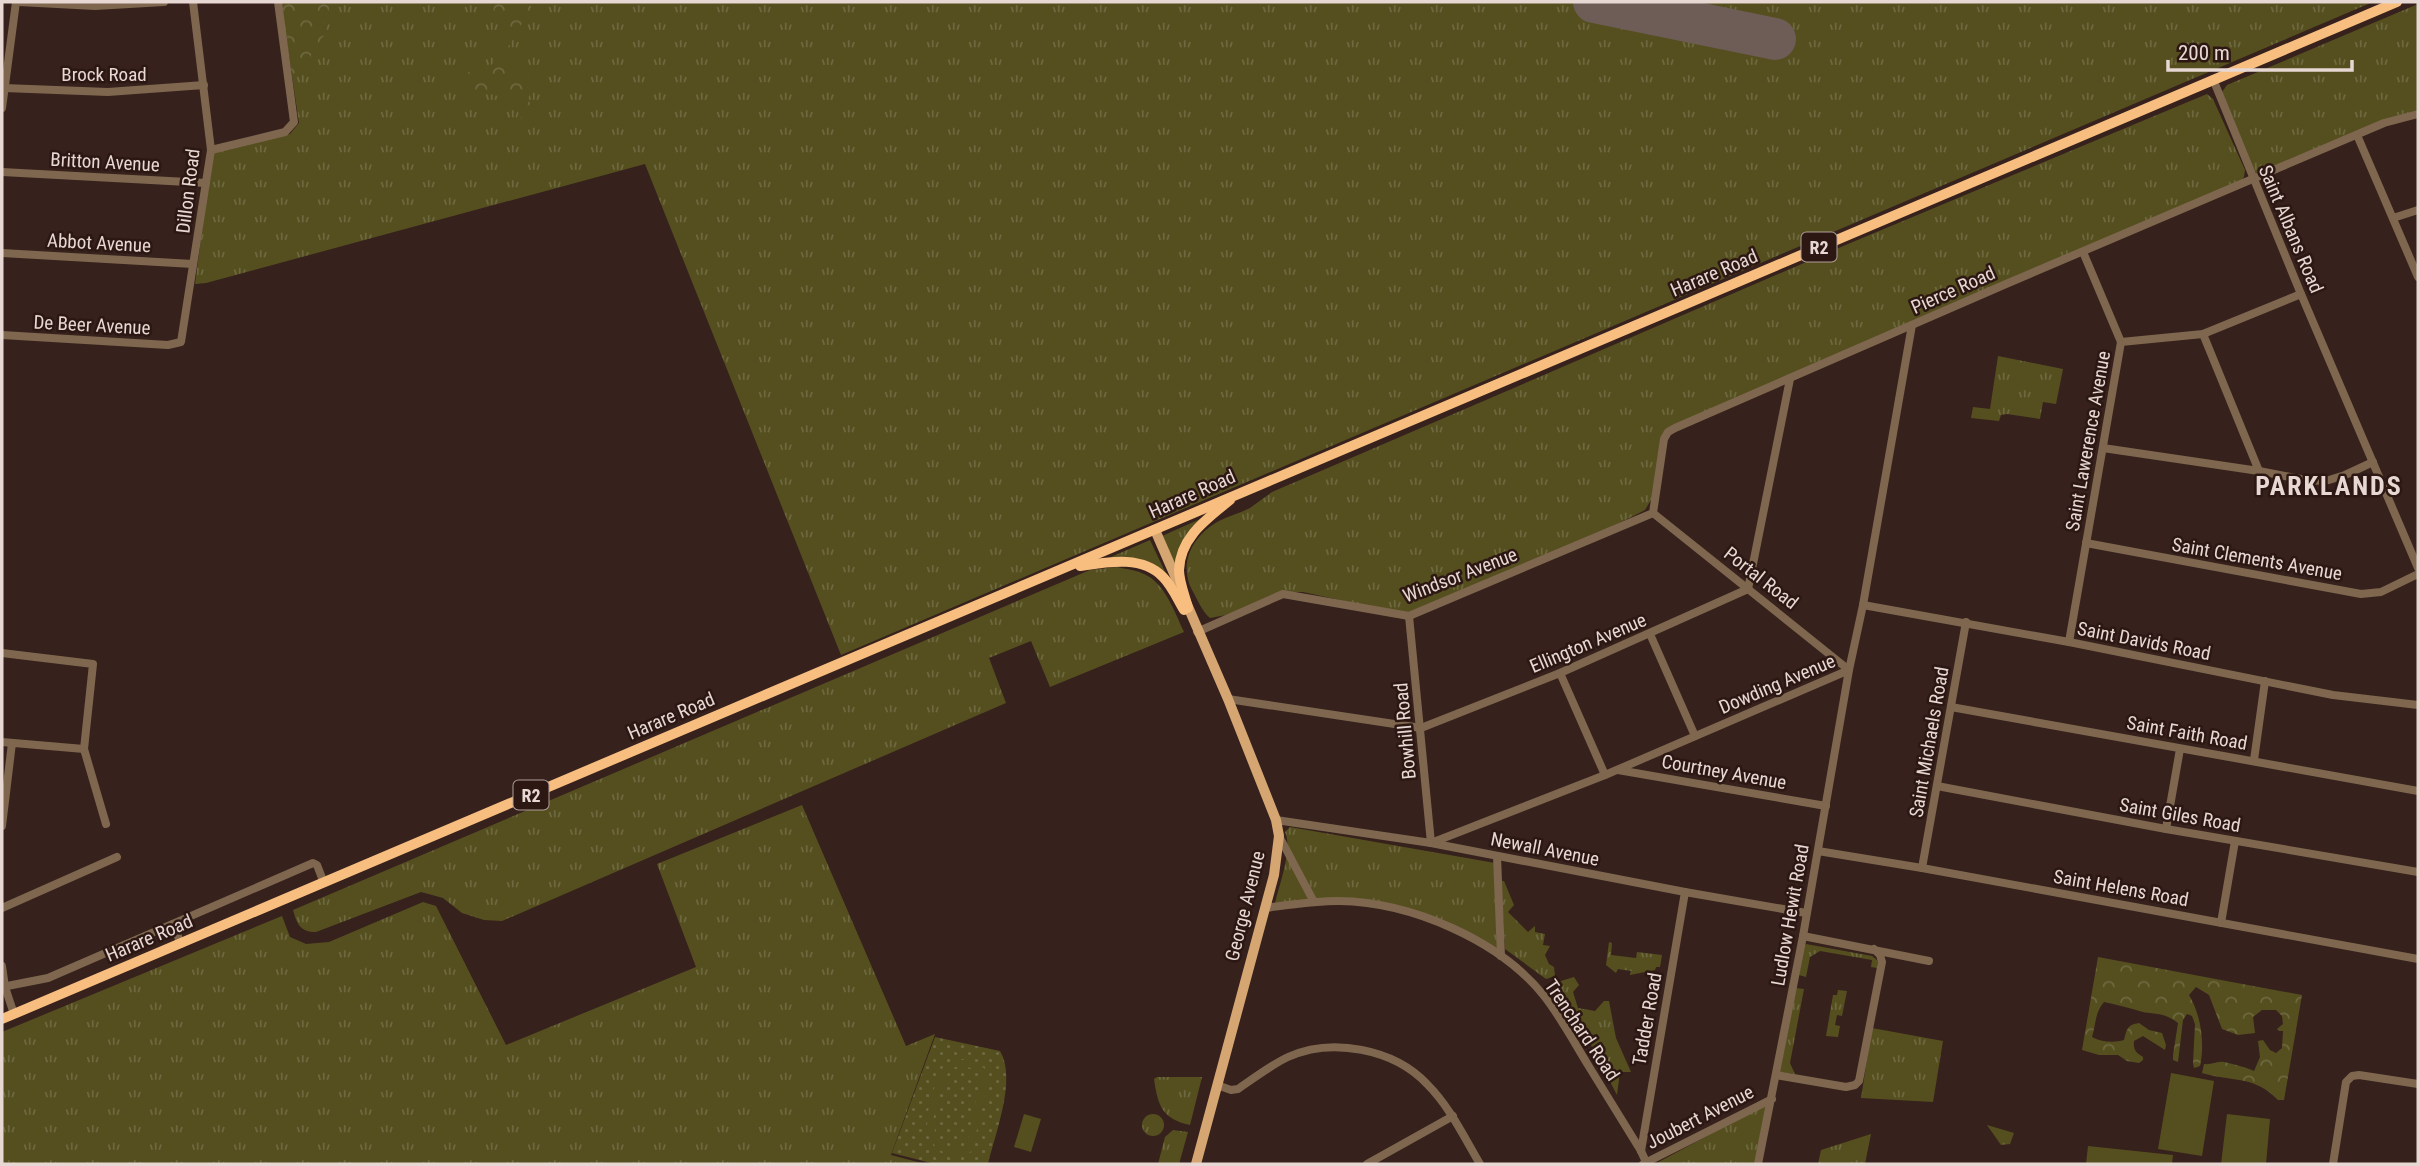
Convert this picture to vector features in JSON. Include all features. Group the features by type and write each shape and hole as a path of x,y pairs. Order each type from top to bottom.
{"highway":[{"name":"Harare Road","path":"2,1019 2397,2"},
{"path":"1186,609 1179,571 1183,547 1196,528 1240,492"},
{"path":"1060,569 1097,563 1133,562 1148,567 1164,578 1186,609"}],"main road":[{"name":"George Avenue","path":"1152,531 1228,699 1276,820 1279,836 1274,875 1196,1164"}],"street":[{"path":"2,108 17,2 95,6 164,2"},
{"name":"Dillon Road","path":"181,342 211,150 193,2"},
{"path":"211,150 285,132 294,122 278,2"},
{"name":"Saint Albans Road","path":"2213,79 2301,294 2373,462 2416,553 2418,568"},
{"name":"Brock Road","path":"4,88 108,92 204,85"},
{"name":"Pierce Road","path":"1653,513 1664,439 1668,432 2384,123 2418,114"},
{"path":"2357,135 2418,277"},
{"name":"Britton Avenue","path":"2,172 206,183"},
{"path":"2393,218 2418,210"},
{"name":"Saint Lawerence Avenue","path":"2069,642 2121,342 2083,252"},
{"name":"Abbot Avenue","path":"2,253 193,264"},
{"path":"2121,342 2203,334 2301,294"},
{"name":"Dowding Avenue","path":"1431,843 1605,775 1849,670 1863,606 1912,325"},
{"path":"2203,334 2259,471"},
{"name":"De Beer Avenue","path":"2,335 168,345 181,342"},
{"path":"1748,589 1790,379"},
{"path":"2103,449 2320,481 2345,475 2373,462"},
{"name":"Portal Road","path":"1653,513 1849,670"},
{"name":"Windsor Avenue","path":"1195,628 1283,594 1409,617 1653,513"},
{"name":"Saint Clements Avenue","path":"2087,543 2361,594 2381,592 2418,574"},
{"name":"Ellington Avenue","path":"1228,699 1421,727 1560,673 1748,589"},
{"name":"Saint Davids Road","path":"1863,606 1966,622 2367,700 2418,705"},
{"name":"Bowhill Road","path":"1409,617 1431,843"},
{"name":"Saint Michaels Road","path":"1922,868 1966,622"},
{"path":"1650,634 1695,736"},
{"path":"2,653 93,664 84,749 106,824"},
{"name":"Ludlow Hewit Road","path":"1758,1164 1803,936 1849,670"},
{"path":"1560,673 1605,775"},
{"path":"2254,760 2265,681"},
{"name":"Saint Faith Road","path":"1951,707 2418,791"},
{"path":"2,742 84,749"},
{"path":"2,826 12,743"},
{"path":"2166,829 2180,749"},
{"name":"Courtney Avenue","path":"1617,769 1826,806"},
{"name":"Saint Giles Road","path":"1937,786 2418,872"},
{"name":"Newall Avenue","path":"1276,820 1431,843 1807,913"},
{"path":"1279,836 1314,902"},
{"path":"2221,923 2235,841"},
{"name":"Saint Helens Road","path":"1818,851 2418,959"},
{"path":"1497,856 1501,956"},
{"path":"2,908 117,857"},
{"path":"3,987 48,978 313,863 317,865 324,883"},
{"name":"Tadder Road","path":"1641,1151 1685,892"},
{"name":"Trenchard Road","path":"1265,908 1341,901 1402,911 1454,929 1501,956 1517,967 1545,997 1641,1151 1645,1163"},
{"path":"173,924 181,944"},
{"path":"1803,936 1929,961"},
{"path":"1776,1075 1846,1087 1859,1082 1882,962 1880,955 1874,950"},
{"path":"2,966 3,987 14,1014"},
{"path":"1217,1085 1231,1090 1238,1089 1288,1057 1308,1051 1357,1049 1377,1054 1408,1068 1428,1084 1453,1116 1480,1164"},
{"path":"2333,1164 2346,1082 2350,1078 2359,1075 2418,1084"},
{"name":"Joubert Avenue","path":"1645,1163 1772,1099"},
{"path":"1367,1164 1453,1116"}],"green space":[{"path":"281,2 2373,2 841,655 645,164 195,284 212,155 215,152 290,134 299,123"},
{"path":"282,2 336,2 329,8 324,21 327,33 321,39 321,45 311,55 308,69 292,74"},
{"path":"495,2 526,2 538,13 540,20 522,23 509,46 504,64 505,71 527,73 536,77 528,99 538,120 525,126 512,104 504,99 456,86 458,74 486,70 496,60 503,46 509,26 501,17 492,16"},
{"path":"2418,4 2418,110 2378,122 2259,174 2253,171 2222,92 2227,85"},
{"path":"2207,94 2213,99 2245,170 2240,183 1667,429 1652,498 1645,510 1596,535 1409,612 1400,613 1303,592 1285,592 1226,615 1210,618 1192,590 1187,570 1190,551 1195,542 1219,521 1250,508 1272,492 1848,244"},
{"path":"1998,356 2063,369 2056,404 2043,402 2040,419 2007,414 2001,415 1999,421 1971,418 1973,407 1990,409"},
{"path":"1207,516 1176,570 1162,536"},
{"path":"1150,540 1167,576 1157,570 1104,560"},
{"path":"1117,567 1141,573 1158,584 1184,632 1050,687 1031,641 989,658 1006,703 502,921 484,920 462,913 443,898 421,892 316,932 303,929 296,919 293,910 1090,570"},
{"path":"802,805 906,1046 935,1034 891,1155 925,1164 2,1164 2,1032 282,916 290,937 306,944 329,942 423,902 436,906 506,1045 696,967 657,864"},
{"path":"1290,827 1495,863 1499,953 1454,928 1365,903 1275,903 1286,857 1285,832"},
{"path":"1501,881 1504,881 1514,905 1508,912 1528,932 1535,926 1535,932 1545,934 1543,945 1550,946 1545,955 1549,964 1554,967 1555,976 1546,979 1505,949"},
{"path":"1609,942 1612,943 1611,955 1636,958 1637,952 1662,955 1660,967 1630,975 1631,971 1618,969 1616,973 1606,965"},
{"path":"1806,944 1872,956 1878,961 1877,968 1871,967 1872,960 1820,951 1810,957 1806,977 1799,975"},
{"path":"2098,957 2302,995 2284,1100 2278,1100 2260,1086 2242,1080 2202,1073 2204,1064 2222,1062 2254,1071 2260,1057 2258,1041 2263,1040 2270,1050 2276,1053 2282,1048 2283,1031 2277,1029 2283,1024 2282,1016 2276,1010 2262,1010 2253,1017 2255,1033 2238,1035 2222,1029 2209,995 2196,987 2189,995 2201,1029 2200,1066 2194,1068 2193,1063 2195,1024 2192,1016 2187,1014 2183,1020 2178,1062 2173,1060 2173,1055 2178,1023 2162,1015 2104,1002 2097,1014 2092,1037 2108,1042 2124,1040 2128,1028 2139,1023 2149,1030 2162,1033 2165,1050 2143,1036 2134,1041 2136,1051 2143,1057 2139,1063 2127,1061 2118,1055 2099,1055 2082,1050"},
{"path":"1574,977 1579,985 1573,992 1578,1008 1595,1011 1604,1001 1609,1001 1616,1038 1631,1072 1620,1072 1617,1095 1578,1020 1551,984"},
{"path":"1796,988 1804,989 1790,1063 1795,1074 1780,1072"},
{"path":"1838,990 1847,991 1842,1016 1837,1015 1835,1025 1840,1026 1838,1037 1826,1036 1833,995 1837,995"},
{"path":"1872,1028 1943,1041 1933,1102 1861,1098"},
{"path":"935,1037 1000,1051 1005,1063 1006,1091 988,1164 935,1164 892,1153"},
{"path":"956,1060 970,1060 984,1068 989,1079 972,1150 965,1157 941,1151 934,1144 927,1127 933,1092 942,1069","holes":["961,1065 974,1069 980,1075 980,1080 967,1143 962,1149 948,1145 939,1138 934,1117 940,1092 950,1069"]},
{"path":"2171,1073 2214,1081 2202,1156 2158,1149"},
{"path":"1202,1077 1190,1125 1173,1119 1163,1110 1154,1079"},
{"path":"1770,1102 1755,1164 1655,1164"},
{"path":"1024,1114 1041,1119 1031,1152 1014,1147"},
{"path":"1153,1114 1161,1117 1164,1125 1161,1133 1153,1136 1145,1133 1142,1125 1145,1117"},
{"path":"2227,1114 2270,1119 2266,1164 2221,1164"},
{"path":"1987,1125 2014,1133 2010,1144 2001,1145"},
{"path":"1173,1130 1188,1132 1179,1164 1158,1164 1165,1137"},
{"path":"1871,1134 1865,1164 1818,1164 1821,1150"},
{"path":"2088,1146 2173,1155 2172,1164 2086,1164"}],"runway":[{"path":"1594,2 1775,39"}],"district":[{"name":"PARKLANDS","path":"2329,486"}]}
